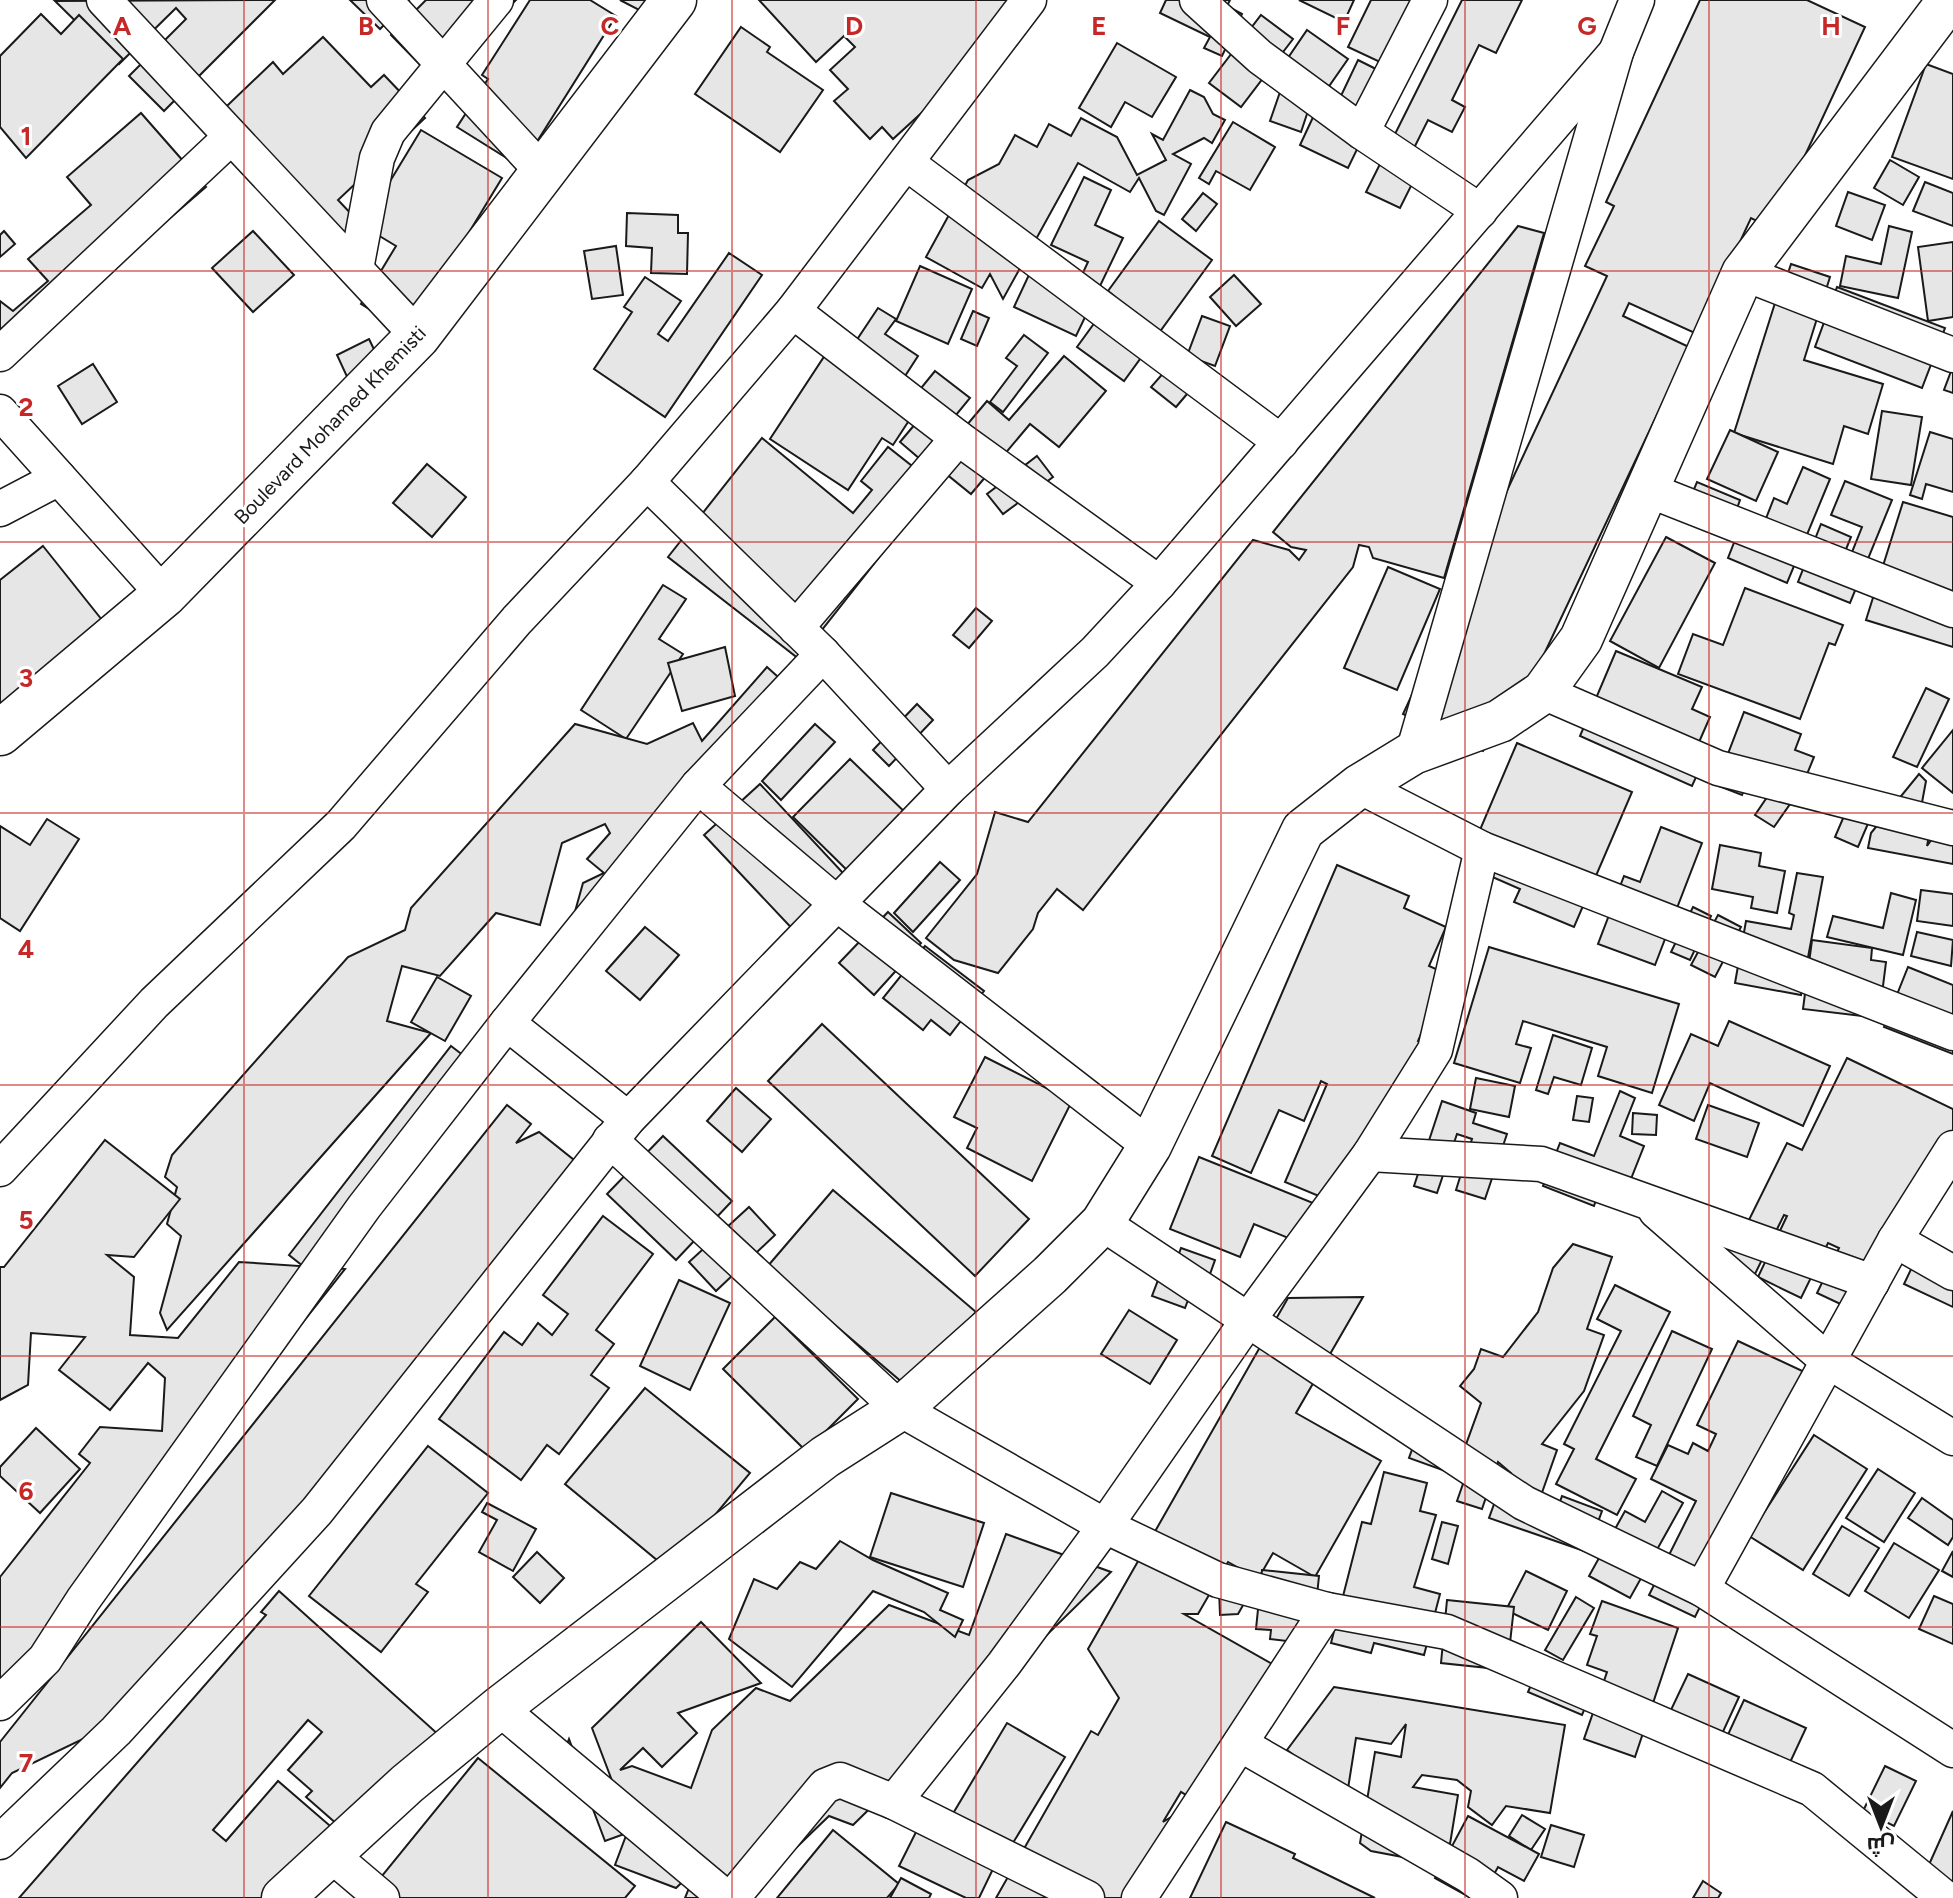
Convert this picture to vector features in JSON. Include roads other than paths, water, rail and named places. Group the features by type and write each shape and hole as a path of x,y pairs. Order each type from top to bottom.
{"main road":[{"name":"Boulevard Mohamed Khemisti","path":"0,733 164,595 418,336 543,172 662,5"}],"street":[{"path":"104,0 418,336"},
{"path":"384,0 543,172"},
{"path":"356,269 377,158 388,132 496,0"},
{"path":"0,1169 154,1003 341,825 517,620 647,482 793,311 908,164 1029,0"},
{"path":"1197,0 1260,57 1362,132 1480,211"},
{"path":"1362,132 1430,0"},
{"path":"1413,753 1616,52 1637,0"},
{"path":"283,1898 499,1708 825,1457 900,1409 1102,1223 1150,1146 1303,830 1359,786 1413,753 1500,721 1543,692 1581,639 1743,273 1949,0"},
{"path":"0,1842 116,1731 317,1511 619,1130 835,902 948,789 1095,652 1159,583 1616,52"},
{"path":"0,354 231,137"},
{"path":"908,164 1281,442"},
{"path":"1743,273 1953,355"},
{"path":"793,311 958,438 1159,583"},
{"path":"0,412 164,595"},
{"path":"796,628 958,438"},
{"path":"0,509 59,478"},
{"path":"647,482 823,654 948,789"},
{"path":"1646,489 1953,610"},
{"path":"0,1703 45,1659 83,1600 364,1207 507,1023 698,786 823,654"},
{"path":"1543,692 1718,768 1953,828"},
{"path":"698,786 835,902 1150,1146"},
{"path":"1359,786 1482,849 1953,1033"},
{"path":"894,1802 1004,1664 1105,1526 1248,1320 1370,1154 1435,1050 1482,849"},
{"path":"507,1023 900,1409 1105,1526 1218,1580 1327,1610 1447,1632 1812,1789 1945,1898"},
{"path":"1702,1589 1895,1240 1953,1148"},
{"path":"1370,1154 1541,1164 1872,1282"},
{"path":"1641,1198 1828,1361 1953,1438"},
{"path":"1102,1223 1524,1503 1702,1589 1953,1750"},
{"path":"1895,1240 1953,1273"},
{"path":"1139,1898 1327,1610"},
{"path":"499,1708 726,1898"},
{"path":"1240,1744 1468,1875 1500,1898"},
{"path":"732,1898 825,1786 840,1780 894,1802 1087,1898"},
{"path":"330,1854 382,1898"}]}
